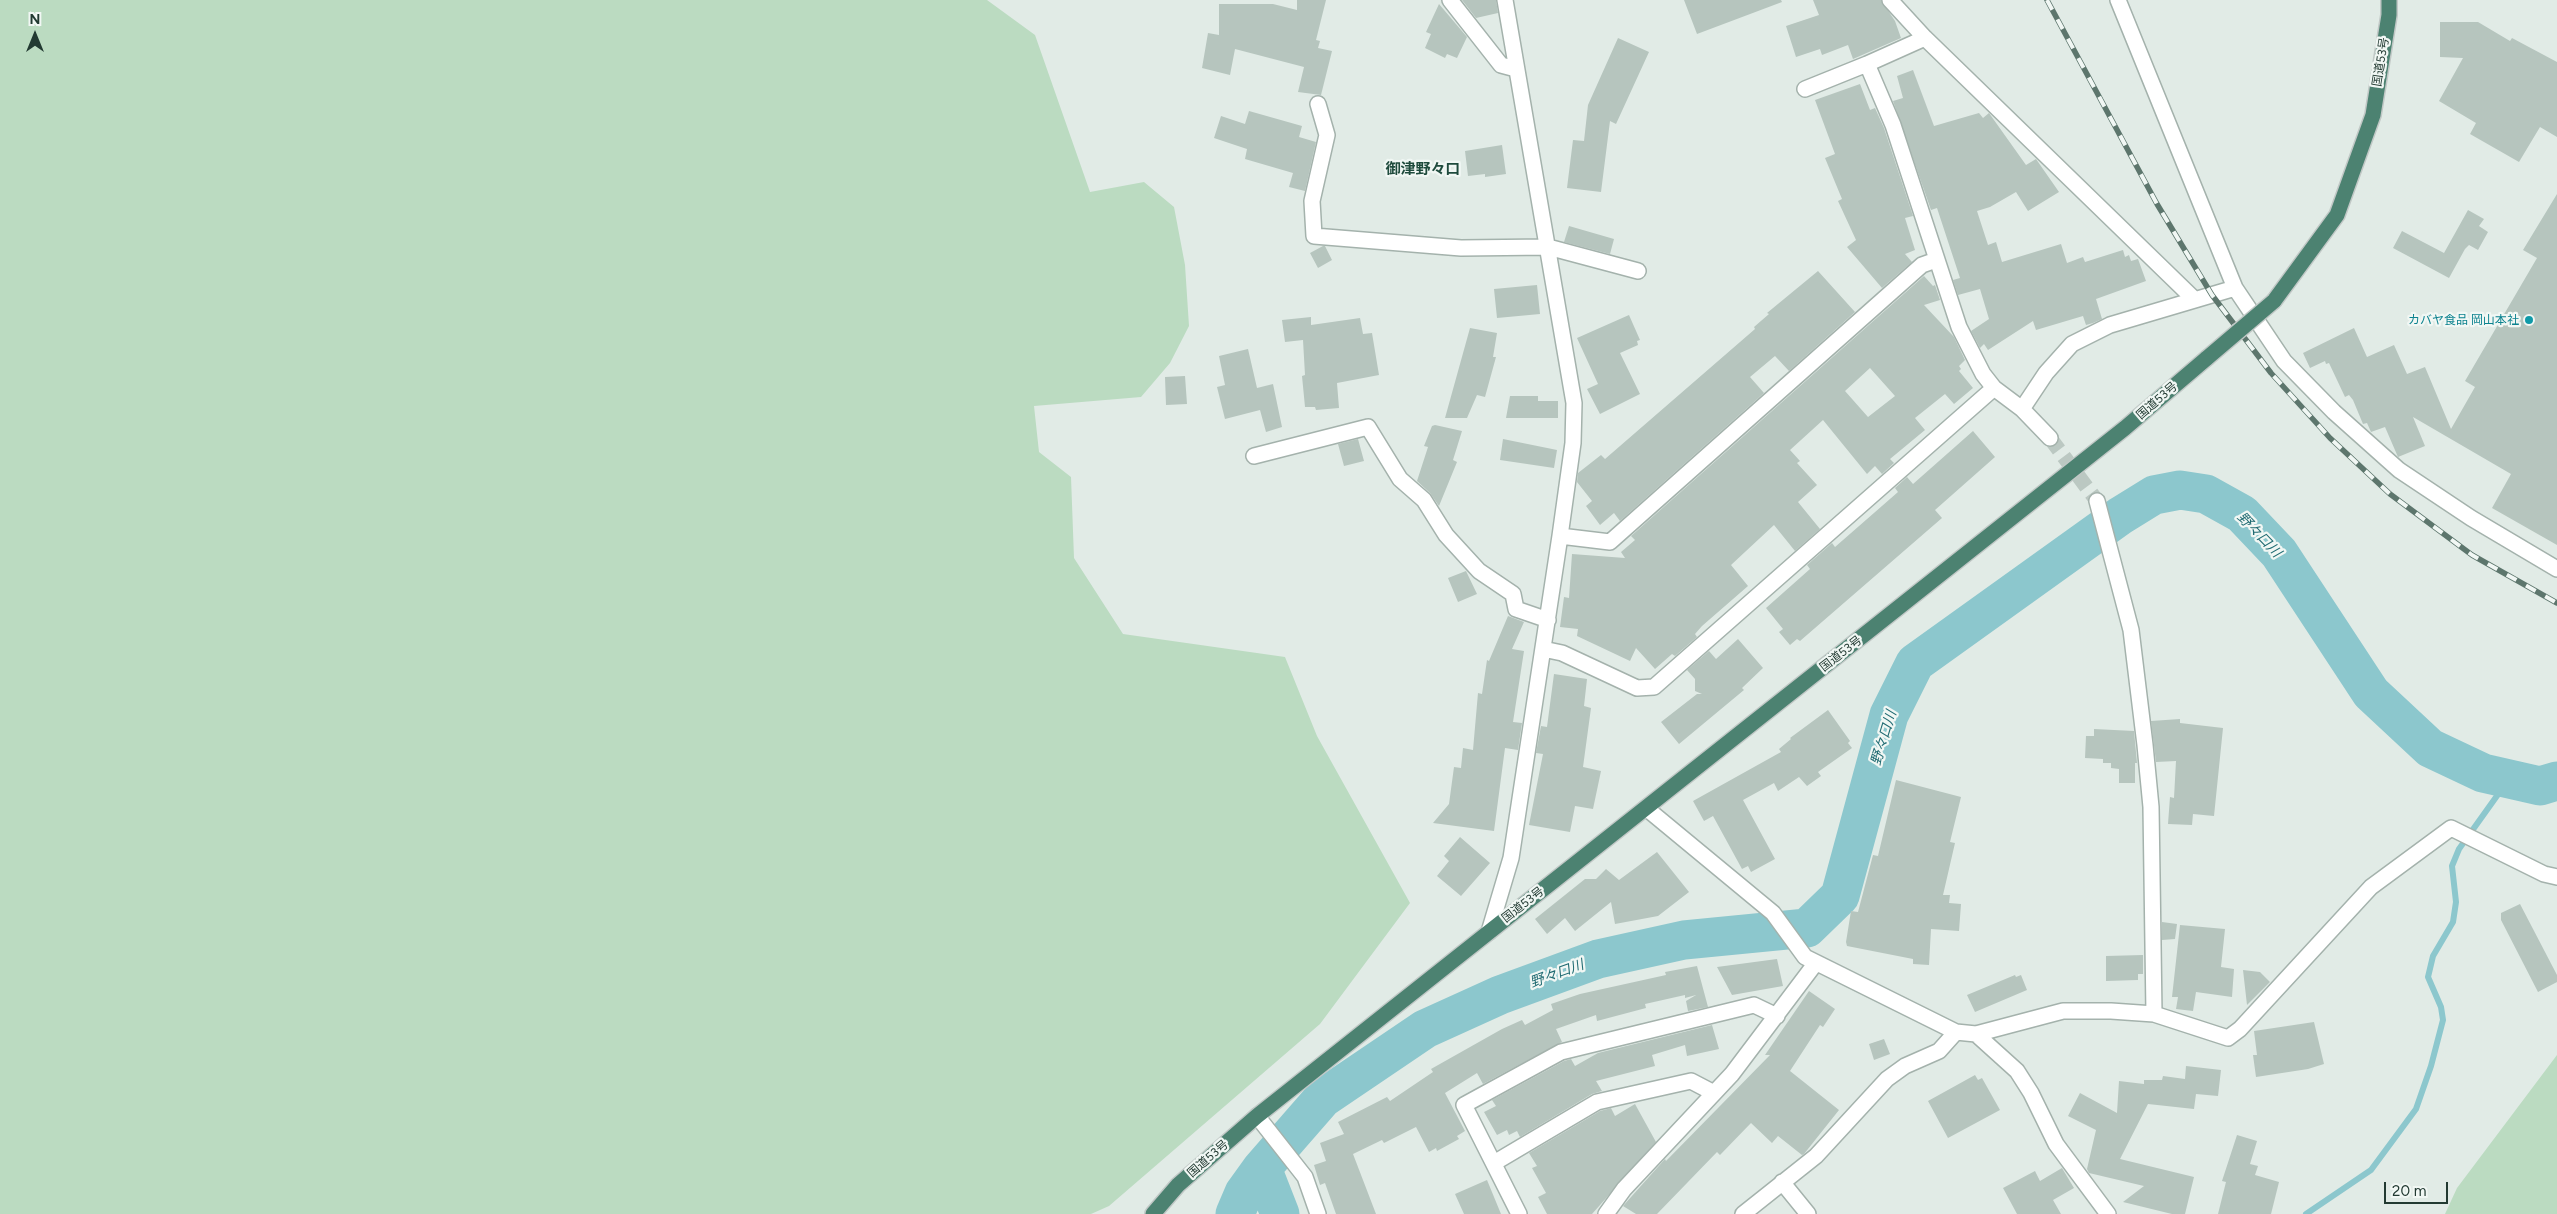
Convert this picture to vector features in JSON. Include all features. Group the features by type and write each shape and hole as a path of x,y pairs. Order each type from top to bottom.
{"highway":[{"name":"国道53号","path":"1153,1214 1178,1186 1257,1116 2125,428 2274,302 2337,216 2373,115 2389,15 2389,0"}],"street":[{"path":"1450,0 1501,65 1516,69"},
{"path":"1489,932 1510,858 1560,536 1573,443 1574,403 1505,0"},
{"path":"1890,0 1925,38 2194,299"},
{"path":"2118,0 2235,288 2284,361 2334,412 2399,470 2471,518 2557,569"},
{"path":"1805,89 1925,38"},
{"path":"1867,64 1893,125 1959,327 1983,374 1994,388 2022,409 2050,438"},
{"path":"1318,104 1327,135 1312,201 1314,236 1461,248 1548,247 1638,271"},
{"path":"1560,536 1610,542 1922,265 1936,260"},
{"path":"2022,409 2046,373 2072,344 2110,325 2235,288"},
{"path":"1543,649 1562,653 1637,688 1654,687 1994,388"},
{"path":"1254,456 1368,427 1400,479 1424,500 1446,535 1479,571 1514,594 1516,609 1548,620"},
{"path":"2098,507 2131,630 2151,807 2154,1014"},
{"path":"1646,808 1773,913 1810,960 1956,1032 1976,1034 2063,1011 2154,1014 2228,1038 2240,1030 2371,887 2451,828 2544,874 2557,877"},
{"path":"1606,1214 1624,1189 1732,1074 1777,1016 1810,960"},
{"path":"1519,1214 1464,1105 1561,1052 1754,1005 1777,1016"},
{"path":"1743,1214 1816,1156 1886,1079 1905,1066 1939,1051 1956,1032"},
{"path":"1976,1034 2017,1071 2031,1093 2056,1144 2108,1214"},
{"path":"1494,1163 1597,1102 1691,1082 1714,1093"},
{"path":"1257,1116 1305,1177 1318,1214"},
{"path":"1782,1182 1808,1214"}],"green space":[{"path":"0,0 987,0 1035,35 1090,192 1144,182 1174,207 1185,265 1189,326 1170,363 1141,397 1034,406 1039,452 1071,477 1074,558 1123,634 1285,657 1317,736 1410,903 1320,1024 1109,1206 1091,1214 0,1214"},
{"path":"2557,1055 2557,1214 2445,1214 2457,1188"}],"building":[{"path":"1297,0 1326,0 1316,40 1320,41 1318,48 1332,51 1321,95 1298,92 1304,67 1235,49 1230,75 1202,68 1208,33 1219,35 1219,4 1273,4 1297,10"},
{"path":"1462,0 1496,0 1498,13 1476,18"},
{"path":"1684,0 1781,0 1782,2 1697,34"},
{"path":"1813,0 1881,0 1895,21 1901,38 1853,59 1848,45 1822,55 1820,49 1796,57 1786,26 1819,15"},
{"path":"1439,4 1467,37 1457,58 1447,54 1445,58 1425,48 1431,34 1426,32"},
{"path":"2440,22 2478,22 2510,41 2512,38 2557,62 2557,137 2540,127 2519,162 2470,134 2476,123 2439,101 2463,58 2440,57"},
{"path":"1618,38 1649,52 1616,124 1610,121 1601,192 1567,188 1573,140 1584,141 1588,105"},
{"path":"1913,70 1934,126 1979,113 1983,118 1989,113 2026,165 2036,159 2059,192 2028,211 2016,192 1990,207 1977,211 1988,245 1996,242 2002,262 2061,244 2067,263 2083,257 2085,262 2123,250 2125,257 2129,255 2131,261 2138,259 2146,281 2096,299 2102,319 2093,323 2086,325 2083,316 2036,330 2033,321 1988,350 1984,344 1980,348 1971,331 1989,319 1980,289 1958,295 1953,280 1960,278 1937,208 1931,210 1893,101 1903,98 1897,76"},
{"path":"1860,84 1870,110 1875,108 1884,128 1913,216 1905,218 1915,250 1905,254 1912,262 1882,288 1847,247 1856,240 1838,201 1842,199 1825,158 1835,154 1815,100"},
{"path":"1249,111 1302,126 1299,137 1316,142 1305,191 1289,187 1293,173 1245,159 1247,149 1214,138 1221,116 1245,124"},
{"path":"1502,145 1506,174 1485,177 1485,174 1468,176 1465,151"},
{"name":"カバヤ食品 岡山本社","path":"2557,194 2557,545 2492,508 2511,474 2413,417 2425,446 2398,457 2385,427 2371,432 2367,423 2363,424 2353,400 2349,395 2345,397 2329,363 2326,364 2325,361 2310,368 2303,353 2354,328 2367,357 2394,345 2407,374 2425,367 2451,429 2475,387 2465,381 2537,258 2523,250"},
{"path":"2468,210 2484,219 2479,226 2488,232 2478,250 2469,245 2465,249 2449,278 2393,248 2402,231 2444,253"},
{"path":"1569,226 1614,239 1610,254 1564,242"},
{"path":"1325,246 1332,260 1318,268 1310,253"},
{"path":"1818,271 1855,312 1789,371 1775,356 1750,377 1764,393 1620,521 1614,513 1600,525 1586,506 1592,501 1577,482 1578,473 1601,455 1605,459 1755,329 1754,327 1769,314 1767,313"},
{"path":"1924,276 1933,286 1935,285 1940,300 1924,305 1954,337 1965,360 1959,366 1961,369 1959,371 1973,388 1954,404 1945,394 1915,418 1925,430 1890,459 1894,463 1882,474 1875,466 1867,474 1823,420 1790,450 1800,461 1797,463 1817,485 1798,502 1820,529 1795,551 1774,525 1731,565 1748,586 1702,626 1695,634 1697,637 1675,656 1672,654 1655,669 1636,648 1630,661 1577,636 1578,629 1560,627 1564,597 1569,598 1572,554 1625,558 1621,552 1635,540 1631,536","holes":["1870,368 1895,396 1868,417 1845,391"]},
{"path":"1537,285 1540,314 1497,318 1494,289"},
{"path":"1629,315 1640,340 1637,341 1638,345 1620,353 1640,394 1600,414 1587,389 1598,384 1577,338"},
{"path":"1311,317 1311,325 1360,318 1363,334 1372,333 1379,375 1337,383 1339,408 1316,410 1315,407 1305,407 1302,376 1305,375 1303,340 1285,342 1282,320"},
{"path":"1470,328 1497,333 1493,357 1496,357 1485,397 1477,395 1467,418 1445,418"},
{"path":"1248,349 1257,388 1273,384 1282,427 1266,432 1260,410 1225,419 1217,387 1225,385 1219,356"},
{"path":"1185,376 1187,404 1166,405 1165,377"},
{"path":"1510,396 1538,396 1538,401 1558,401 1558,418 1506,418"},
{"path":"1432,426 1462,431 1453,460 1457,462 1439,506 1430,493 1417,481 1428,447 1424,446"},
{"path":"1973,431 1995,457 1935,510 1942,518 1800,641 1797,639 1790,645 1779,632 1783,629 1766,608 1810,569 1807,565 1832,543 1835,547 1898,492 1895,488 1907,477 1913,484"},
{"path":"1358,439 1364,461 1344,466 1338,444"},
{"path":"1503,439 1557,450 1554,468 1500,460"},
{"path":"1466,571 1477,594 1458,602 1448,578"},
{"path":"1508,616 1524,622 1512,649 1524,651 1513,722 1522,723 1518,750 1505,748 1494,831 1433,823 1449,804 1454,767 1461,768 1463,748 1473,750 1478,693 1482,694 1487,660 1489,661"},
{"path":"1738,639 1763,668 1742,688 1744,690 1679,744 1661,722 1697,694 1702,694 1695,691 1695,679 1687,670 1709,651 1716,659"},
{"path":"1554,674 1587,679 1584,706 1591,708 1583,767 1601,771 1593,809 1575,806 1570,832 1529,825 1543,754 1536,753 1541,726 1547,727"},
{"path":"1828,710 1850,741 1848,743 1852,748 1818,772 1821,776 1807,786 1799,777 1778,791 1774,783 1743,800 1775,859 1751,872 1748,866 1742,869 1713,816 1704,821 1693,801 1781,752 1779,749 1790,738"},
{"path":"2180,719 2180,723 2223,728 2214,816 2193,814 2192,825 2168,824 2170,797 2174,798 2176,761 2156,762 2151,721"},
{"path":"2094,729 2134,731 2137,763 2135,763 2135,783 2119,783 2119,769 2111,768 2111,763 2103,763 2103,759 2085,758 2086,736 2094,736"},
{"path":"1896,780 1961,797 1950,842 1955,843 1943,895 1950,895 1949,903 1961,904 1959,931 1931,929 1929,965 1913,964 1913,959 1847,946 1846,942 1851,911 1858,912 1873,855 1878,856"},
{"path":"1460,837 1490,863 1461,896 1437,876 1449,861 1444,856"},
{"path":"1657,852 1689,892 1658,916 1615,924 1611,902 1575,931 1565,918 1547,934 1535,919 1585,879 1596,879 1606,869 1619,880"},
{"path":"2520,904 2557,975 2557,982 2538,992 2501,920 2501,913"},
{"path":"2162,922 2177,924 2175,939 2162,940"},
{"path":"2180,925 2225,929 2221,967 2234,969 2232,997 2196,992 2193,1011 2176,1009 2178,997 2172,997"},
{"path":"2143,955 2143,974 2138,974 2138,980 2106,981 2106,956"},
{"path":"1777,959 1783,986 1732,995 1717,967"},
{"path":"1697,966 1708,1007 1688,1011 1686,1001 1696,995 1685,998 1685,995 1645,1004 1646,1008 1597,1021 1596,1015 1556,1029 1562,1042 1483,1084 1477,1073 1445,1093 1465,1131 1457,1136 1459,1139 1437,1151 1436,1148 1429,1152 1416,1127 1384,1143 1382,1140 1353,1154 1376,1214 1336,1214 1325,1183 1320,1185 1314,1165 1326,1161 1320,1143 1344,1134 1338,1122 1387,1097 1390,1101 1433,1072 1431,1069 1502,1029 1522,1020 1525,1025 1553,1010 1551,1004 1580,994 1666,975 1665,972"},
{"path":"2243,970 2260,972 2270,982 2247,1005"},
{"path":"2015,975 2016,977 2021,975 2027,990 1975,1012 1967,995"},
{"path":"1809,991 1835,1009 1823,1027 1820,1025 1790,1071 1839,1110 1804,1154 1802,1155 1778,1136 1772,1143 1751,1123 1720,1155 1717,1152 1657,1214 1636,1214 1623,1206 1665,1159 1666,1161 1770,1055 1765,1055"},
{"path":"2314,1022 2324,1064 2308,1069 2256,1077 2253,1055 2257,1055 2254,1031"},
{"path":"1712,1025 1719,1049 1687,1056 1685,1045 1652,1055 1655,1066 1596,1081 1602,1091 1592,1094 1520,1137 1517,1131 1509,1135 1507,1130 1497,1135 1484,1112 1496,1106 1492,1100 1564,1061 1571,1059 1575,1066 1598,1053"},
{"path":"1884,1039 1890,1054 1874,1060 1869,1044"},
{"path":"2186,1066 2221,1070 2218,1096 2196,1094 2194,1109 2148,1104 2120,1159 2194,1177 2185,1214 2172,1214 2123,1202 2144,1186 2089,1173 2087,1169 2096,1130 2068,1116 2080,1093 2117,1113 2119,1081 2144,1084 2144,1080 2162,1080 2163,1076 2185,1079"},
{"path":"1975,1075 1978,1080 1982,1078 2000,1110 1948,1138 1928,1101"},
{"path":"1635,1104 1656,1142 1592,1214 1547,1214 1538,1197 1546,1193 1532,1168 1537,1166 1529,1153 1600,1111 1611,1108 1615,1116"},
{"path":"2237,1135 2257,1141 2250,1164 2258,1166 2255,1175 2279,1182 2271,1214 2218,1214 2226,1182 2222,1181"},
{"path":"2062,1168 2074,1188 2053,1200 2061,1214 2017,1214 2003,1188 2035,1171 2040,1181"},
{"path":"1487,1180 1501,1214 1464,1214 1455,1194"}],"waterway":[{"name":"野々口川","path":"1235,1214 1244,1193 1262,1168 1323,1098 1425,1029 1500,995 1598,959 1684,940 1807,928 1840,896 1889,715 1915,663 2120,516 2154,495 2180,490 2206,494 2242,514 2279,553 2371,693 2430,748 2483,773 2540,786 2557,781"},
{"path":"2306,1214 2371,1170 2416,1109 2431,1066 2443,1020 2441,1007 2428,977 2433,956 2453,922 2456,902 2452,866 2459,849 2509,779"},
{"name":"野々口川","path":"1262,1168 1280,1214"}],"tunnel":[{"path":"2050,438 2097,501"}],"railway":[{"path":"2047,0 2157,204 2212,295 2271,373 2330,438 2390,494 2472,555 2557,603"}],"place":[{"name":"カバヤ食品 岡山本社","path":"2529,320"}],"district":[{"name":"御津野々口","path":"1423,170"}]}
